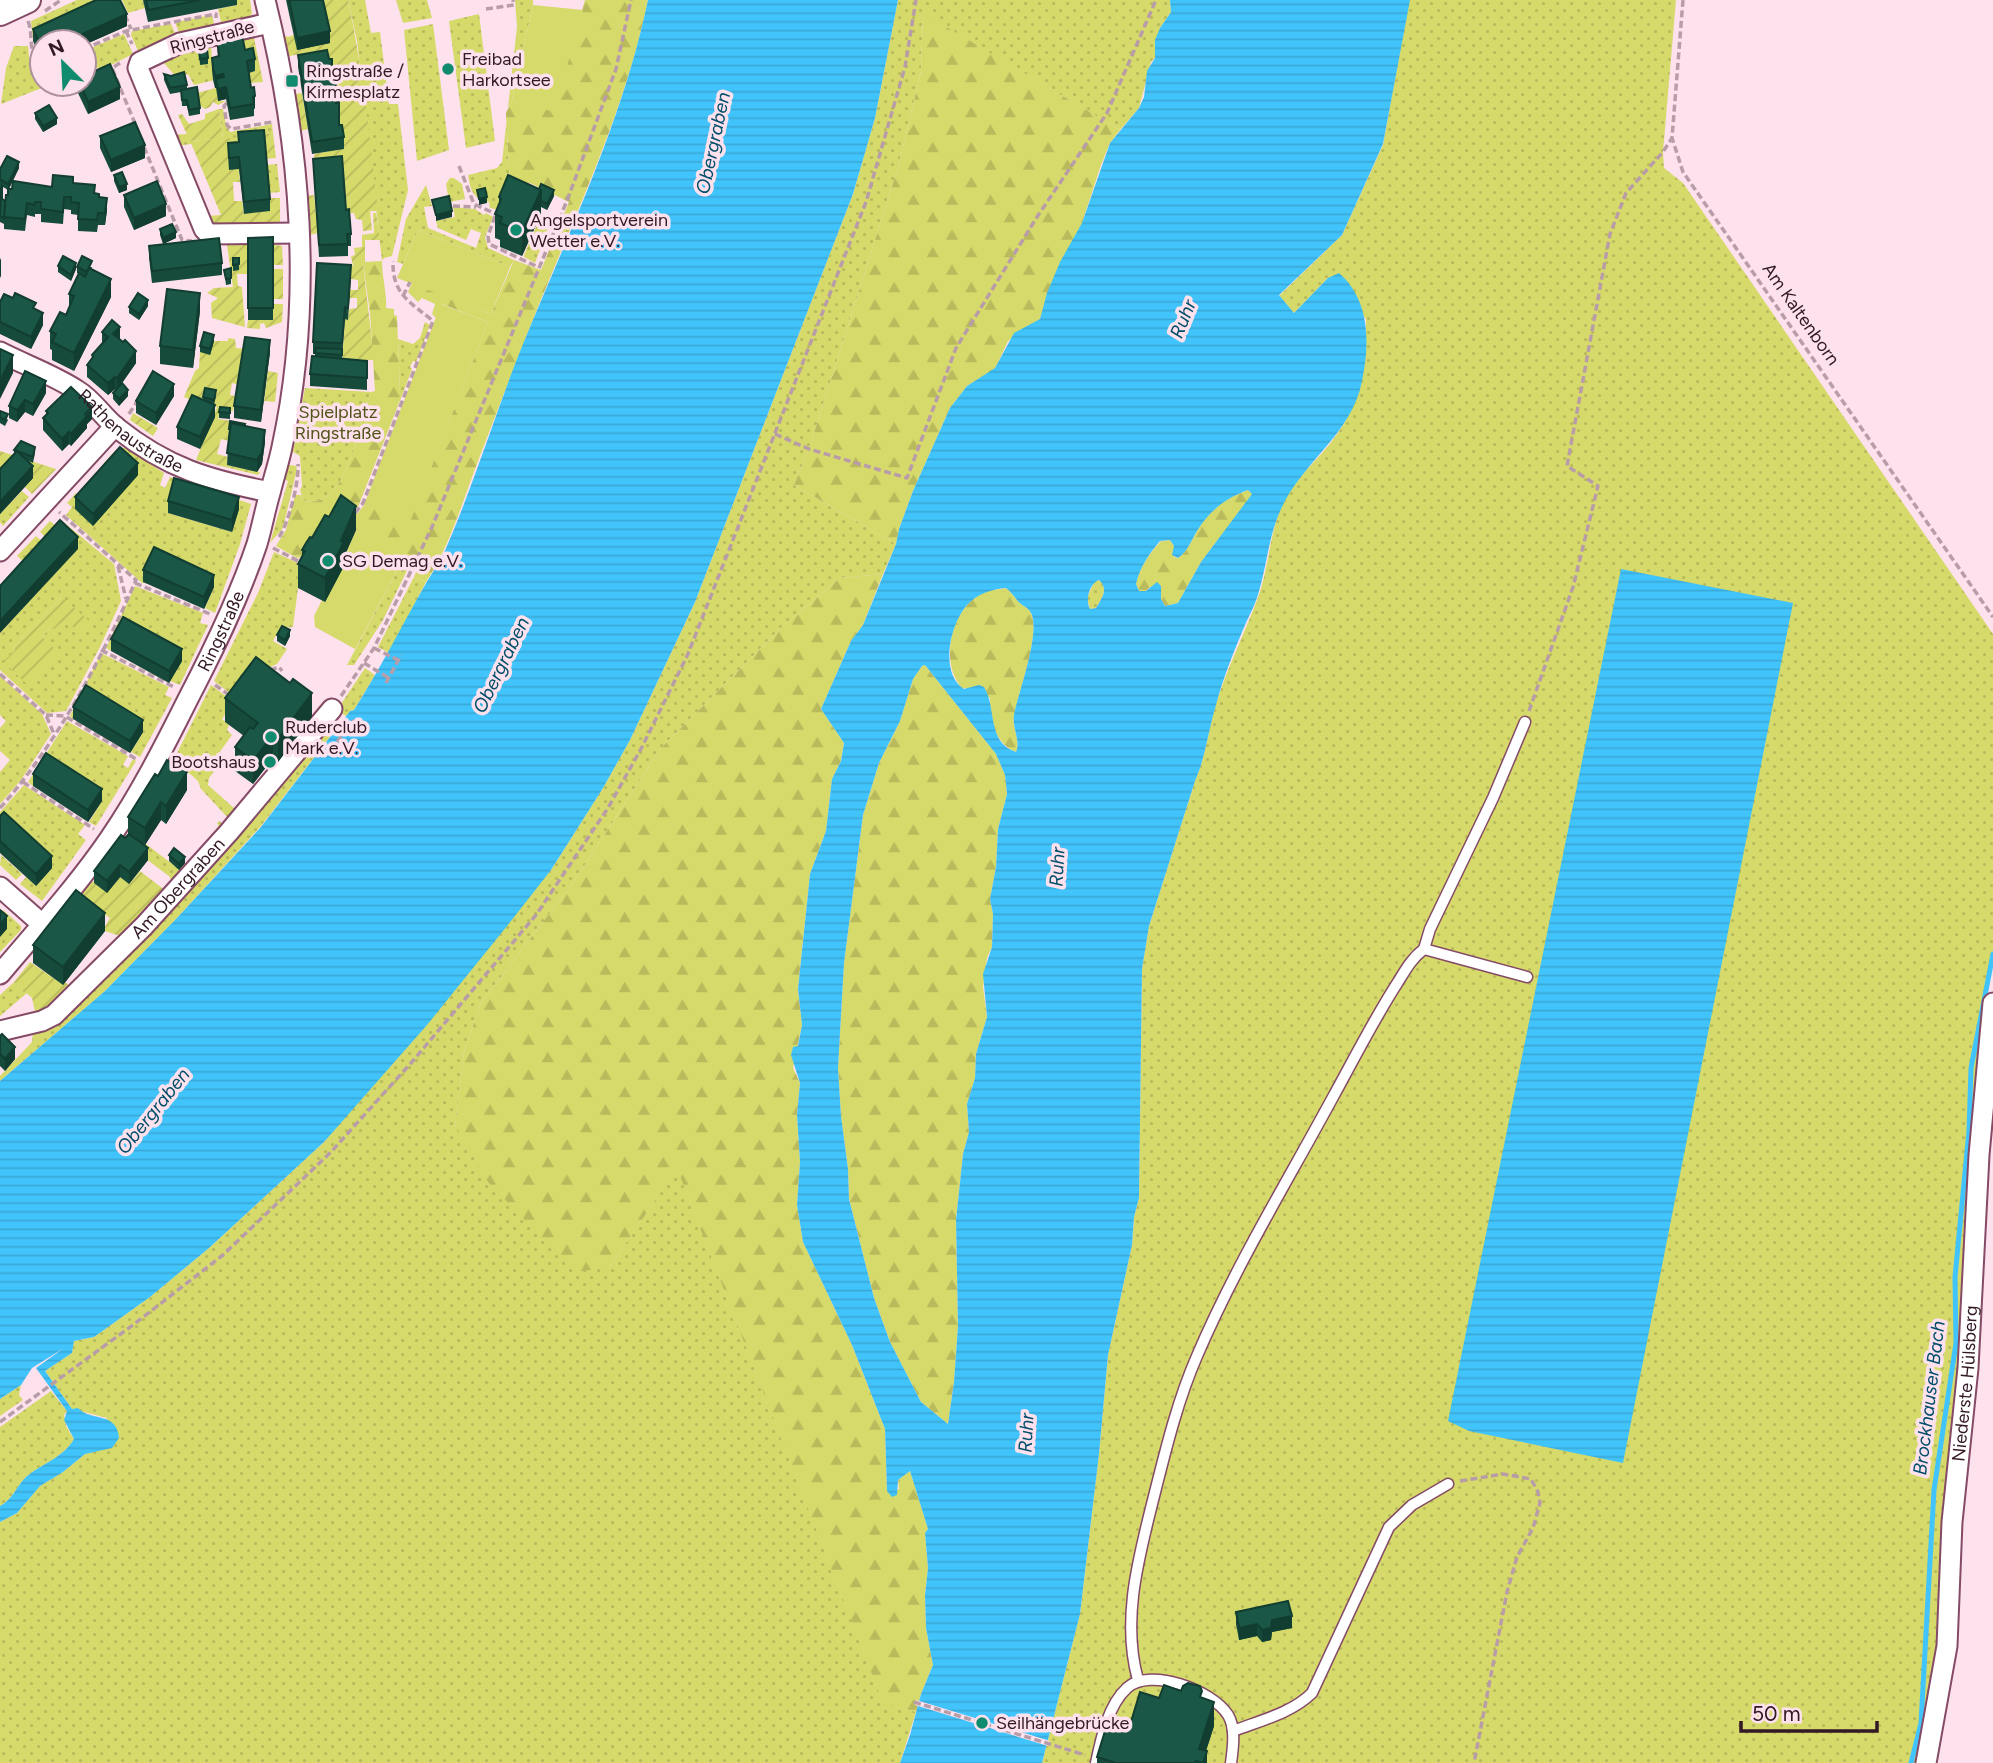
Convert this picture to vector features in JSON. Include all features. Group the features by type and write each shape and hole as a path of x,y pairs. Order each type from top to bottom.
{"street":[{"path":"0,13 28,0"},
{"name":"Ringstraße","path":"0,974 109,839 152,768 226,621 257,543 282,447 292,387 300,296 299,233 289,119 265,0"},
{"name":"Ringstraße","path":"270,23 180,43 141,62 138,68 198,216 209,234 299,233"},
{"name":"Rathenaustraße","path":"0,352 79,391 117,428 152,454 228,484 270,492"},
{"path":"0,551 117,428"},
{"name":"Am Obergraben","path":"0,1031 42,1021 54,1015 144,926 229,832 332,709"},
{"path":"0,887 42,925"},
{"name":"Niederste Hülsberg","path":"1926,1763 1947,1646 1952,1522 1968,1368 1979,1155 1993,1003"}],"lane":[{"path":"1138,1680 1131,1657 1131,1633 1138,1566 1166,1451 1197,1356 1238,1272 1384,1004 1414,956 1424,949 1430,929 1493,798 1525,722"},
{"path":"1424,949 1527,977"},
{"path":"1233,1731 1303,1702 1311,1693 1389,1527 1412,1505 1448,1483"},
{"path":"1097,1760 1115,1704 1128,1687 1138,1680 1149,1678 1172,1683 1212,1698 1230,1717 1233,1731 1231,1763"}],"path":[{"path":"486,9 514,5 513,0"},
{"path":"332,709 374,648 432,527 568,198 616,69 631,0"},
{"path":"0,1422 223,1255 331,1152 411,1063 536,915 608,807 642,747 688,654 866,202 905,67 916,0"},
{"path":"775,434 809,449 907,478 956,348 1037,217 1107,113 1156,0"},
{"name":"Am Kaltenborn","path":"1683,0 1672,138 1683,172 1993,617"},
{"path":"123,10 137,55"},
{"path":"98,43 128,30 216,13 219,34"},
{"path":"227,103 224,106 227,125 231,129 289,119"},
{"path":"1525,722 1573,587 1598,486 1567,466 1610,234 1626,193 1672,138"},
{"path":"459,166 474,204 498,215 488,236 489,244 538,267"},
{"path":"453,206 480,207"},
{"path":"173,244 182,240"},
{"path":"344,515 354,513 365,499 433,321 403,296 395,285 393,261"},
{"path":"403,296 410,282"},
{"path":"117,428 140,396 144,398"},
{"path":"0,808 23,782 65,716 136,580 46,501"},
{"path":"272,548 304,565 308,560"},
{"path":"117,564 126,600"},
{"path":"135,583 158,590 226,621"},
{"path":"374,648 400,658 386,683"},
{"path":"101,650 190,695"},
{"path":"364,663 389,678"},
{"path":"263,673 279,667 282,671"},
{"path":"0,674 46,715 54,734"},
{"path":"216,686 237,701"},
{"path":"46,715 65,716 152,768"},
{"path":"337,742 356,718"},
{"path":"335,731 342,736"},
{"path":"23,782 109,839"},
{"path":"1448,1483 1503,1474 1531,1479 1540,1503 1533,1528 1517,1558 1507,1592 1474,1763"},
{"path":"914,1702 1075,1752"}],"green space":[{"path":"77,0 115,0 59,28 32,28 31,21"},
{"path":"122,0 143,0 145,8 128,13"},
{"path":"236,0 250,0 252,14 221,22 218,9 237,5"},
{"path":"348,0 365,0 371,33 380,32 389,104 398,104 408,190 392,256 382,261 357,41"},
{"path":"348,0 366,105 378,211 370,211 372,230 363,231 362,220 356,219 354,213 345,213 342,169 315,170 314,154 344,148 332,71 303,66 301,54 289,56 283,35 294,35 320,1"},
{"path":"396,0 427,0 432,18 403,23"},
{"path":"515,0 533,0 512,100 508,109 517,27"},
{"path":"585,0 648,0 624,90 592,177 521,350 452,532 426,582 414,577 421,560 356,530 341,519 358,513 364,505 410,521 488,322 442,304 436,318 432,314 435,304 422,298 418,302 408,292 412,283 491,314 514,260 541,270 569,202 530,183 510,187 506,113 512,100 554,111"},
{"path":"898,0 1170,0 1171,12 1160,28 1155,58 1151,62 1139,108 1120,130 923,14 921,71 899,164 809,449 794,485 896,544 883,574 840,578 782,627 661,748 575,880 481,1003 464,1052 455,1126 610,1267 677,1167 883,1702 916,1712 900,1763 0,1763 0,1522 17,1513 40,1486 85,1454 98,1450 107,1418 72,1409 45,1371 72,1353 74,1341 94,1337 150,1297 209,1248 324,1142 551,870 603,788 630,740 695,602 853,194 875,118"},
{"path":"1409,0 1676,0 1663,152 1664,168 1683,183 1993,634 1993,954 1978,1034 1991,1015 1968,1368 1926,1763 1042,1763 1080,1614 1108,1355 1132,1245 1134,1217 1139,1198 1142,969 1149,926 1202,762 1220,691 1261,589 1279,512 1292,487 1323,452 1345,421 1353,406 1362,374 1366,319 1328,278 1294,313 1279,296 1342,235 1383,145"},
{"path":"533,5 583,10 554,112 512,100"},
{"path":"923,13 1120,130 1110,143 1082,223 1040,319 1008,341 995,369 967,386 950,408 913,491 896,544 794,485 809,449 899,164 921,71"},
{"path":"479,14 495,141 466,148 449,21"},
{"path":"212,15 214,24 179,33 175,22"},
{"path":"171,24 175,33 138,51 131,35 132,31"},
{"path":"433,24 449,150 417,161 404,30"},
{"path":"124,34 133,54 103,69 98,68 98,45"},
{"path":"254,38 263,82 249,83 224,42"},
{"path":"211,43 215,80 194,85 188,74 177,78 164,63 182,53"},
{"path":"14,46 28,46 28,93 1,104 6,68"},
{"path":"223,86 217,92 218,101 226,101 218,105 213,102 205,109 199,105 197,93"},
{"path":"302,93 308,129 300,131 295,94"},
{"path":"219,109 223,109 230,132 272,124 273,133 176,146 171,135 187,134 191,141 223,138"},
{"path":"219,109 223,139 273,133 276,158 265,159 239,169 240,182 233,182 234,201 242,201 244,214 269,198 280,198 280,226 212,225 207,216 221,215 191,143 217,139 190,141 178,115 182,114 189,124 205,119 205,114"},
{"path":"506,122 510,187 503,211 490,208 489,202 476,196 471,190 468,175 497,168 502,162"},
{"path":"277,164 280,192 269,193 266,165"},
{"path":"450,178 462,184 465,199 449,202 446,184"},
{"path":"426,185 432,206 424,207 428,228 476,248 481,233 471,229 466,240 438,228 436,221 455,217 453,207 475,209 484,215 486,213 493,217 485,237 488,248 514,260 510,267 418,230 403,264 397,262 406,219"},
{"path":"314,195 318,233 310,235 307,196"},
{"path":"373,213 376,213 380,240 365,240 363,263 374,360 342,361 345,319 348,319 349,309 357,308 357,298 349,298 350,290 358,290 358,280 351,279 336,266 353,266 351,256 355,255 354,248 362,247 362,235 374,233"},
{"path":"546,218 550,220 549,225 535,263 524,255 536,227"},
{"path":"418,230 510,267 491,314 397,278"},
{"path":"227,245 282,246 283,265 273,265 248,250 248,274 237,274 238,286 242,287 245,327 212,318 211,303 218,298 207,293 214,288 233,287"},
{"path":"382,261 386,308 394,309 394,315 397,316 400,392 403,393 358,507 304,556 297,558 276,546 286,530 295,495 301,495 303,500 318,501 331,493 341,480 371,392 375,391 370,313 363,262"},
{"path":"273,269 283,269 283,299 273,299"},
{"path":"273,304 283,304 282,322 266,328 264,323 260,324 260,329 247,328 248,320 273,320"},
{"path":"441,304 488,322 410,522 364,505"},
{"path":"425,322 430,325 416,362 413,361 410,367 412,369 403,393 400,393 398,339 413,344 420,338"},
{"path":"228,338 235,339 236,348 245,349 240,385 232,383 230,395 235,396 233,411 223,410 218,419 246,423 245,430 231,435 229,441 221,439 217,454 228,457 227,465 260,472 258,475 196,460 217,407 202,405 184,397 195,371 199,368 200,352 214,341 228,341"},
{"path":"268,371 278,373 275,402 264,401"},
{"name":"Spielplatz Ringstraße","path":"305,388 371,392 341,480 331,493 318,501 303,500 300,490 300,456 293,452"},
{"path":"133,413 158,428 153,436 130,420"},
{"path":"121,448 126,448 164,473 160,485 165,488 170,477 188,483 168,513 232,532 228,496 251,504 215,613 205,608 214,587 142,583 66,515 72,507 67,503 76,493 85,499 93,525 137,475 111,469 104,463"},
{"path":"0,451 56,469 32,494 25,487 33,477 0,472"},
{"path":"284,464 296,466 297,469 283,528 270,543 288,481 281,478"},
{"path":"1248,490 1253,494 1201,562 1178,603 1165,606 1161,599 1161,586 1139,591 1136,584 1140,572 1161,541 1170,540 1174,546 1174,557 1178,558 1213,511 1225,501"},
{"path":"22,491 29,497 3,526 0,514"},
{"path":"61,520 114,564 121,601 66,711 47,713 0,670 0,633 77,549 51,542 40,532 50,521 56,526","holes":["62,597 51,627 42,637 4,662 15,650 13,647"]},
{"path":"356,530 407,552 355,649 315,627 314,616 322,600 325,602"},
{"path":"36,536 47,546 29,566 17,556"},
{"path":"274,552 298,563 305,575 298,588 293,627 280,628 273,641 287,649 277,664 262,671 236,698 214,681 258,593"},
{"path":"407,552 414,556 383,620 354,665 347,665"},
{"path":"883,574 863,625 851,641 821,709 844,743 841,761 832,779 826,831 810,874 798,989 802,1025 793,1068 800,1083 797,1115 800,1162 797,1205 803,1242 852,1345 885,1429 887,1491 899,1489 898,1480 910,1471 928,1529 925,1533 928,1568 926,1628 933,1665 916,1712 883,1703 677,1168 610,1267 575,1272 488,1182 455,1125 464,1052 481,1003 575,880 661,748 782,627 840,578"},
{"path":"414,577 426,582 389,653 378,647"},
{"path":"1099,580 1104,587 1104,594 1096,608 1090,609 1087,598 1094,582"},
{"path":"135,586 203,613 200,623 208,625 180,685 170,681 181,661 123,630 111,651 106,648"},
{"path":"1006,588 1029,610 1033,618 1032,645 1014,716 1018,743 1016,752 1003,743 995,730 990,698 962,688 955,677 950,650 952,635 964,609 985,592"},
{"path":"62,597 90,622 79,633 63,621 54,629 51,627 42,637 59,653 28,685 3,662 15,650 13,647"},
{"path":"101,653 169,687 165,695 172,698 140,757 131,752 143,732 86,698 73,719 70,716"},
{"path":"925,665 996,754 1005,775 1007,794 998,829 996,867 990,899 993,914 992,947 987,958 983,987 987,1017 976,1054 975,1078 967,1104 969,1132 963,1154 956,1220 958,1326 948,1424 921,1402 890,1342 874,1298 849,1199 838,1068 844,963 863,815 879,763 900,721 913,679"},
{"path":"365,668 375,675 354,710 346,716 337,710"},
{"path":"0,676 42,714 51,734 21,780 0,804 0,772 10,760 0,751 0,728 6,721 0,715"},
{"path":"211,685 234,702 222,719 229,725 227,730 232,735 214,760 219,765 209,778 208,785 235,809 251,790 256,793 230,820 188,772 165,777"},
{"path":"67,721 128,756 123,765 128,768 133,759 136,761 96,826 89,822 102,801 46,765 33,786 28,782"},
{"path":"325,725 333,733 261,826 176,919 105,991 0,1081 0,1076 32,1042 33,1031"},
{"path":"24,785 85,825 78,834 86,840 42,901 20,884 26,877 36,886 52,868 0,828 0,812"},
{"path":"220,821 223,827 179,881 171,881 170,877 129,846 121,847 128,835 146,844 180,870 217,831 217,823"},
{"path":"1,855 22,874 16,880 0,865"},
{"path":"140,871 166,891 126,938 103,930 110,918 80,897 92,881 107,892 120,877 130,883"},
{"path":"3,910 21,926 21,930 0,952 0,914"},
{"path":"30,962 73,989 52,1010 36,1016 32,998 14,982"},
{"path":"14,982 27,993 0,1016 0,995"},
{"path":"21,1385 19,1395 23,1400 0,1416 0,1399"},
{"path":"51,1391 67,1411 64,1415 66,1426 74,1439 58,1456 26,1477 0,1506 0,1427"}],"water":[{"name":"Obergraben","path":"648,0 898,0 875,118 853,194 695,602 630,740 603,788 551,870 427,1025 324,1142 209,1248 150,1297 94,1337 74,1341 72,1353 45,1371 72,1409 78,1408 90,1415 109,1420 114,1424 119,1438 112,1448 85,1454 40,1486 17,1513 0,1522 0,1506 26,1477 58,1456 74,1439 64,1420 67,1411 36,1368 64,1348 32,1368 21,1385 0,1399 0,1081 105,991 176,919 261,827 364,695 442,557 455,527 523,344 610,132"},
{"name":"Ruhr","path":"1170,0 1410,0 1383,144 1342,235 1279,295 1294,313 1328,278 1339,273 1357,296 1362,309 1366,337 1365,367 1357,400 1348,417 1290,492 1277,519 1258,595 1222,685 1202,762 1149,926 1142,969 1139,1198 1134,1217 1132,1245 1108,1355 1080,1614 1042,1763 900,1763 921,1694 933,1665 926,1628 928,1568 925,1533 928,1529 910,1471 898,1480 897,1495 892,1497 887,1491 885,1429 852,1345 803,1242 797,1205 800,1162 797,1115 800,1083 791,1055 793,1047 798,1046 802,1025 798,989 810,874 826,831 832,779 841,761 844,743 821,709 851,641 863,625 896,544 913,491 950,408 967,386 995,368 1014,333 1040,319 1060,262 1082,223 1110,143 1139,108 1144,97 1147,71 1155,58 1155,40 1171,12","holes":["1248,490 1252,494 1201,562 1178,603 1165,606 1161,599 1161,586 1157,582 1146,591 1139,591 1136,584 1140,572 1160,541 1170,540 1174,546 1172,555 1178,558 1213,511","1099,580 1102,583 1104,594 1096,608 1090,609 1089,593","1006,588 1029,610 1033,618 1032,645 1014,715 1018,743 1016,752 1007,747 996,732 984,687 979,685 964,689 956,682 949,660 952,636 961,613 975,598","925,665 996,754 1005,775 1007,794 998,829 996,867 990,899 993,914 992,947 983,974 987,1017 976,1054 975,1078 967,1104 969,1132 963,1154 956,1220 958,1326 948,1424 921,1402 890,1342 874,1298 849,1199 838,1068 844,963 863,815 879,763 900,721 913,679"]},
{"path":"1621,569 1793,603 1623,1463 1469,1431 1448,1421"}],"pier":[{"name":"Seilhängebrücke","path":"916,1700 1050,1741 1048,1746 915,1705"}],"building":[{"path":"96,0 120,0 127,14 96,28 35,28"},
{"path":"146,0 200,0 148,10"},
{"path":"289,0 323,0 330,31 297,38"},
{"path":"242,35 245,50 253,48 255,59 247,61 251,88 254,87 254,104 230,108 226,87 218,89 216,79 224,77 223,74 215,76 212,58 219,56 217,39"},
{"path":"207,49 208,58 200,59 199,51"},
{"path":"327,50 329,59 332,59 332,80 335,79 337,92 334,93 336,103 339,102 339,125 342,125 344,137 312,142 298,55"},
{"path":"110,64 120,87 98,97 98,70"},
{"path":"184,72 187,85 170,88 164,74 171,76"},
{"path":"197,87 200,108 189,110 187,100 182,100 181,90"},
{"path":"49,105 57,118 43,126 35,113"},
{"path":"135,122 145,145 111,160 100,136"},
{"path":"264,130 270,199 244,202 239,157 229,158 228,143 239,142 238,132"},
{"path":"7,156 19,162 8,184 0,179 0,169"},
{"path":"342,156 346,210 349,209 351,234 347,234 348,244 319,245 313,159"},
{"path":"122,172 127,184 119,187 114,175"},
{"path":"53,175 73,177 73,183 95,185 94,193 107,198 105,213 98,213 97,220 78,219 79,203 71,202 71,197 64,197 63,212 41,209 41,202 35,202 35,205 27,203 25,219 4,217 6,195 8,189 12,189 13,181 52,187"},
{"path":"508,175 541,190 522,232 500,223 502,217 495,214"},
{"path":"157,181 166,204 134,218 124,195"},
{"path":"541,184 554,190 547,204 541,201"},
{"path":"485,188 487,197 479,199 477,190"},
{"path":"449,196 452,211 436,215 432,200"},
{"path":"1,198 5,201 4,218 0,216"},
{"path":"172,224 176,232 163,238 160,229"},
{"path":"273,237 273,308 248,308 248,238"},
{"path":"219,238 222,263 152,271 149,246"},
{"path":"63,256 76,263 71,275 58,266"},
{"path":"82,256 92,261 87,272 77,267"},
{"path":"233,258 239,258 239,264 233,265"},
{"path":"317,263 351,265 342,343 313,342"},
{"path":"89,268 111,279 74,353 52,342 56,334 50,331 60,312 66,315 74,296 69,294 79,273 85,277"},
{"path":"231,268 231,278 226,279 224,270"},
{"path":"167,289 200,293 193,350 160,346"},
{"path":"15,293 36,303 33,308 43,313 31,337 0,322 0,302 4,294 13,298"},
{"path":"138,293 148,300 139,314 129,307"},
{"path":"112,320 120,327 113,334 123,342 125,340 136,351 117,378 108,383 87,365 108,337 102,332"},
{"path":"204,332 214,335 210,349 200,346"},
{"path":"245,337 270,340 261,410 234,406"},
{"path":"316,348 342,349 342,355 315,353"},
{"path":"0,349 13,355 0,381"},
{"path":"312,356 367,361 367,378 310,374"},
{"path":"25,371 46,381 33,404 25,400 17,410 9,406"},
{"path":"153,371 174,384 156,413 136,401"},
{"path":"122,383 128,390 119,399 113,393"},
{"path":"71,387 92,407 71,434 69,432 62,439 43,418 48,413 46,411"},
{"path":"205,388 216,390 214,400 203,397"},
{"path":"192,395 215,405 200,437 177,427"},
{"path":"220,407 230,408 230,413 219,412"},
{"path":"0,411 8,414 5,420 0,417"},
{"path":"230,421 245,424 231,423 229,429"},
{"path":"231,423 265,430 262,452 257,460 227,453"},
{"path":"21,441 35,447 33,457 14,450"},
{"path":"120,447 138,463 93,514 75,497"},
{"path":"17,451 33,466 0,502 0,469"},
{"path":"174,478 239,497 232,520 168,501"},
{"path":"341,495 356,506 341,541 344,542 325,578 298,564 306,543 312,538 325,515 329,517"},
{"path":"60,520 78,537 0,621 0,586"},
{"path":"154,547 214,575 204,597 143,570"},
{"path":"123,617 182,649 169,671 111,639"},
{"path":"282,626 290,630 285,640 277,635"},
{"path":"256,657 290,683 293,679 312,693 278,739 273,735 253,761 235,747 250,727 253,729 258,723 225,698"},
{"path":"86,685 143,720 130,741 73,707"},
{"path":"46,753 102,789 88,810 33,774"},
{"path":"167,760 187,772 166,806 161,802 145,828 128,817"},
{"path":"4,812 52,856 36,874 0,841 0,816"},
{"path":"129,834 148,848 129,872 120,865 107,881 94,871 121,835 125,838"},
{"path":"174,848 185,857 179,864 169,855"},
{"path":"76,890 105,913 63,967 33,945"},
{"path":"0,910 7,916 0,925"},
{"path":"2,1034 15,1047 5,1059 0,1054"},
{"path":"1288,1601 1292,1616 1272,1620 1271,1628 1262,1630 1257,1624 1239,1628 1236,1612"},
{"path":"1188,1683 1200,1686 1200,1697 1214,1702 1199,1749 1207,1751 1203,1763 1116,1763 1097,1757 1109,1718 1130,1725 1140,1692 1159,1698 1164,1685 1181,1691"}],"waterway":[{"name":"Brockhauser Bach","path":"1911,1763 1921,1723 1934,1490 1956,1343 1955,1277 1969,1131 1971,1068 1993,954"}],"place":[{"name":"Freibad Harkortsee","path":"448,69"},
{"name":"Ringstraße / Kirmesplatz","path":"292,81"},
{"name":"Angelsportverein Wetter e.V.","path":"516,230"},
{"name":"SG Demag e.V.","path":"328,561"},
{"name":"Ruderclub Mark e.V.","path":"271,737"},
{"name":"Bootshaus","path":"270,762"},
{"name":"Seilhängebrücke","path":"982,1723"}]}
